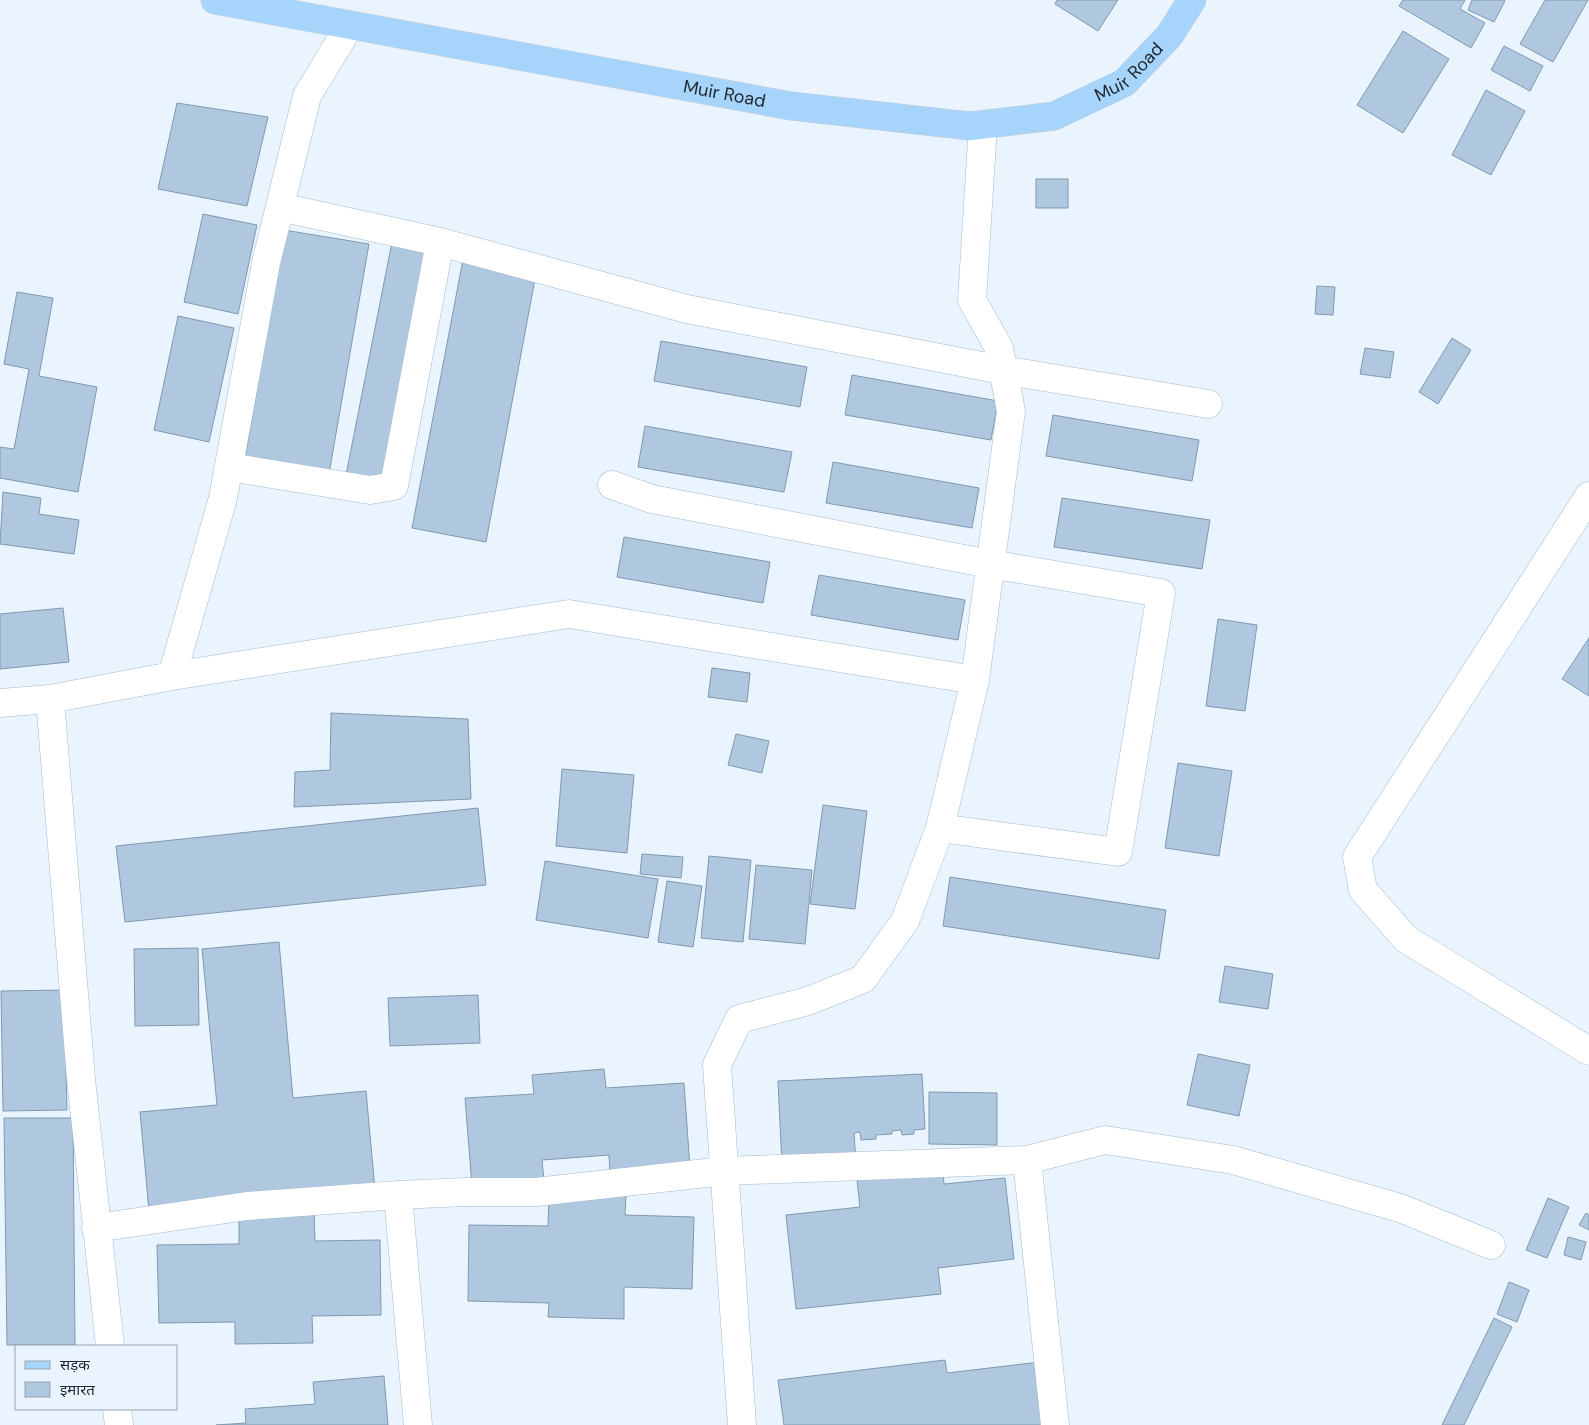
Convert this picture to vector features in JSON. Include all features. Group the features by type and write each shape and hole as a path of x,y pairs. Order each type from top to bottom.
{"main road":[{"name":"Muir Road","path":"215,0 791,106 970,126 1054,116 1124,83 1169,36 1192,0"}],"street":[{"path":"172,676 223,498 266,263 307,96 350,25"},
{"path":"742,1425 717,1065 739,1019 808,1001 863,979 905,921 940,828 975,680 1011,411 999,348 972,300 984,124"},
{"path":"280,207 440,242 687,309 1002,370 1208,404"},
{"path":"229,467 370,490 394,486 440,242"},
{"path":"612,486 652,499 990,564 1161,593 1118,852 940,828"},
{"path":"1589,496 1357,857 1363,890 1406,939 1589,1050"},
{"path":"0,703 50,699 172,676 569,614 975,680"},
{"path":"50,699 80,1069 110,1345"},
{"path":"96,1228 247,1206 398,1195 466,1192 536,1192 724,1171 1027,1160 1105,1140 1232,1160 1400,1208 1491,1246"},
{"path":"1027,1160 1055,1425"},
{"path":"398,1195 418,1425"},
{"path":"117,1410 119,1425"}],"building":[{"path":"1057,0 1118,0 1098,31 1055,4"},
{"path":"1403,0 1465,0 1460,9 1485,23 1471,48 1399,6"},
{"path":"1472,0 1505,1 1494,22 1468,10"},
{"path":"1545,0 1588,0 1553,62 1520,44"},
{"path":"1403,31 1449,59 1403,133 1357,105"},
{"path":"1504,46 1543,66 1530,91 1491,70"},
{"path":"1486,90 1525,111 1491,175 1452,155"},
{"path":"177,103 268,117 247,206 158,189"},
{"path":"1036,179 1068,179 1068,208 1036,208"},
{"path":"203,214 257,225 238,314 184,302"},
{"path":"284,230 369,244 326,491 242,476"},
{"path":"392,242 450,254 403,492 345,480"},
{"path":"465,249 538,263 486,542 412,528"},
{"path":"1317,286 1335,287 1333,315 1315,314"},
{"path":"17,292 53,298 39,376 97,387 78,492 0,478 0,447 14,449 29,369 4,364"},
{"path":"178,316 234,328 209,442 154,430"},
{"path":"1452,338 1471,350 1438,404 1419,392"},
{"path":"661,341 807,367 800,407 654,381"},
{"path":"1365,348 1394,352 1390,378 1360,374"},
{"path":"852,375 998,401 991,440 845,415"},
{"path":"1053,415 1199,440 1192,481 1046,456"},
{"path":"645,426 792,452 784,492 638,467"},
{"path":"833,462 979,488 972,528 826,503"},
{"path":"3,492 41,498 39,514 79,520 74,554 0,544"},
{"path":"1062,498 1210,520 1202,569 1054,547"},
{"path":"624,537 770,562 763,603 617,577"},
{"path":"819,575 965,600 958,640 811,615"},
{"path":"63,608 69,662 0,669 0,614"},
{"path":"1218,619 1257,625 1245,711 1206,706"},
{"path":"1589,638 1589,696 1562,679"},
{"path":"712,668 750,673 747,702 708,697"},
{"path":"331,713 468,719 471,799 294,807 295,772 330,770"},
{"path":"736,734 769,741 762,773 728,765"},
{"path":"1178,763 1232,771 1219,856 1165,848"},
{"path":"562,769 634,775 627,853 556,846"},
{"path":"823,805 867,811 855,909 810,904"},
{"path":"478,808 486,885 125,922 116,846"},
{"path":"642,854 683,857 681,878 640,874"},
{"path":"709,856 751,860 743,942 701,938"},
{"path":"545,861 658,879 648,938 536,920"},
{"path":"756,865 812,870 805,944 749,939"},
{"path":"950,877 1166,910 1159,959 943,926"},
{"path":"667,881 702,886 693,947 658,942"},
{"path":"279,942 293,1098 366,1091 375,1190 149,1211 140,1112 217,1105 202,949"},
{"path":"198,948 199,1025 135,1026 134,949"},
{"path":"1225,966 1273,974 1268,1009 1219,1002"},
{"path":"64,990 67,1110 3,1111 1,991"},
{"path":"478,995 480,1043 390,1046 388,998"},
{"path":"1198,1054 1250,1065 1239,1116 1187,1105"},
{"path":"604,1069 606,1088 684,1083 690,1168 610,1174 609,1155 542,1160 544,1181 472,1186 465,1098 534,1094 532,1075"},
{"path":"922,1074 925,1129 914,1130 914,1134 902,1135 901,1130 892,1131 892,1134 876,1135 876,1139 861,1140 860,1132 854,1133 856,1162 782,1165 778,1081"},
{"path":"929,1092 997,1093 997,1145 929,1144"},
{"path":"4,1118 73,1118 75,1345 7,1345"},
{"path":"943,1172 944,1184 1005,1178 1014,1259 938,1268 941,1294 796,1309 786,1215 860,1207 857,1180"},
{"path":"549,1195 626,1196 625,1215 694,1217 692,1289 624,1287 624,1319 548,1317 549,1303 468,1301 469,1225 548,1226"},
{"path":"1548,1198 1569,1207 1547,1258 1526,1250"},
{"path":"314,1210 315,1241 380,1240 381,1315 312,1316 313,1343 235,1344 235,1322 159,1323 157,1245 239,1244 239,1212"},
{"path":"1586,1213 1589,1215 1589,1230 1579,1225"},
{"path":"1568,1237 1586,1242 1581,1260 1564,1255"},
{"path":"1509,1282 1529,1290 1517,1322 1497,1314"},
{"path":"1494,1318 1512,1327 1464,1425 1442,1425"},
{"path":"945,1360 947,1373 1040,1362 1047,1425 784,1425 778,1380"},
{"path":"384,1376 388,1425 216,1425 246,1423 245,1409 315,1404 313,1382"}]}
